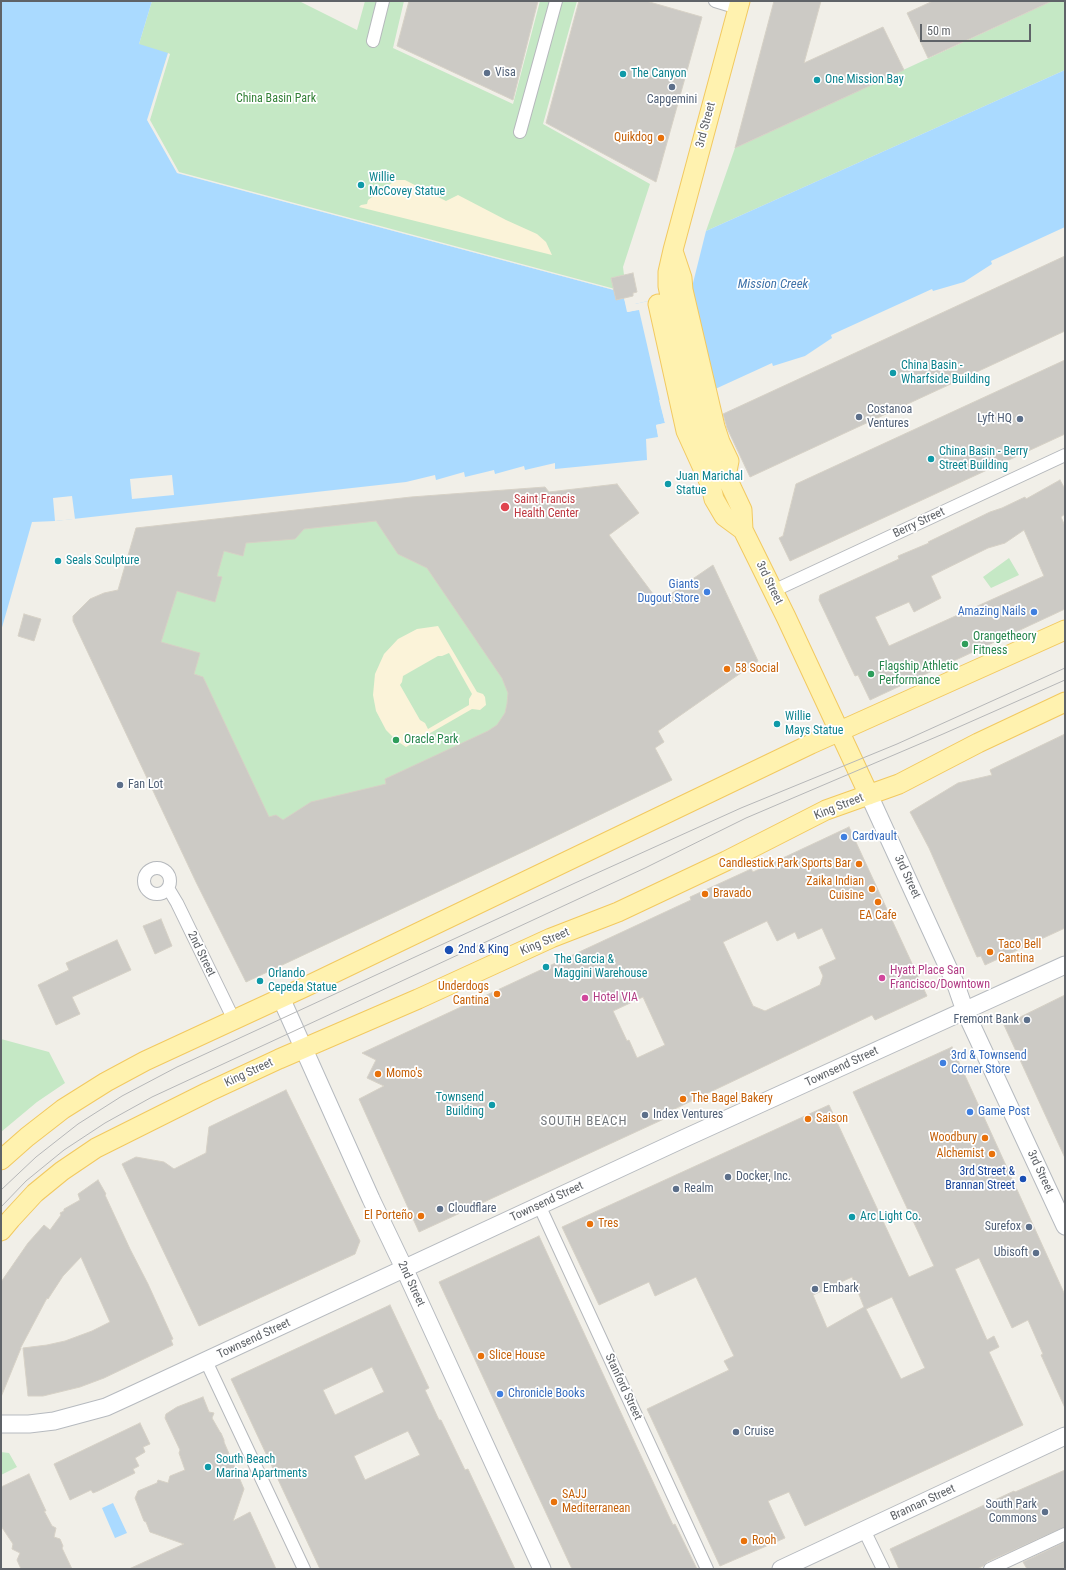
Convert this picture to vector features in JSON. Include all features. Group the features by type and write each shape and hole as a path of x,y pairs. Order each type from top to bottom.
{"main road":[{"name":"3rd Street","path":"739,4 673,250 656,276 669,293 691,390 686,431 712,486 714,499 724,516 743,530"},
{"name":"3rd Street","path":"669,293 682,278 673,250"},
{"name":"3rd Street","path":"669,293 691,390 717,432 729,462 726,476 742,510 743,530 840,731 869,795"},
{"path":"1,1160 27,1137 81,1096 145,1061 281,998 840,731 1065,630"},
{"name":"King Street","path":"1,1231 11,1218 35,1193 62,1171 96,1148 208,1092 303,1048 418,999 551,938 618,912 726,861 826,810 899,784 978,743 1065,702"}],"street":[{"path":"373,41 383,1"},
{"path":"520,132 556,1"},
{"path":"715,1 739,4"},
{"name":"Berry Street","path":"773,591 1065,456"},
{"name":"3rd Street","path":"869,795 956,985 965,1010 1065,1226"},
{"name":"2nd Street","path":"168,888 177,903 234,1020"},
{"name":"Townsend Street","path":"1,1424 30,1424 54,1421 80,1415 124,1399 206,1362 539,1205 1065,965"},
{"name":"2nd Street","path":"281,998 371,1199 542,1569"},
{"name":"Stanford Street","path":"539,1205 707,1569"},
{"path":"206,1362 304,1569"},
{"name":"Brannan Street","path":"781,1569 1065,1436"},
{"path":"864,1530 883,1569"},
{"path":"990,1569 1065,1534"}],"green space":[{"name":"China Basin Park","path":"152,1 299,1 357,30 365,1 404,1 393,48 513,104 540,1 577,1 543,124 650,184 623,267 624,275 611,278 614,290 177,173 147,120 139,44"},
{"path":"1052,1 1065,1 1065,70 706,231 735,148"},
{"name":"Oracle Park","path":"515,498 672,780 246,982 234,956 139,677 176,543"},
{"path":"1009,558 1019,575 991,588 983,577"},
{"path":"1,1039 49,1052 65,1083 37,1102 1,1132"},
{"path":"1,1452 9,1453 17,1467 1,1475"}],"sand":[{"path":"396,180 405,180 446,201 458,195 537,234 546,242 552,255 359,207 367,204 368,200"},
{"path":"438,626 477,692 483,694 485,697 486,705 480,710 472,709 406,747 397,741 386,730 376,711 373,695 375,674 384,654 398,639 417,629","holes":["449,653 472,694 469,699 469,705 428,729 425,723 420,720 400,685 403,676 438,656"]}],"water":[{"name":"Mission Creek","path":"1,1 152,1 139,44 168,53 148,120 178,173 614,290 624,298 628,312 636,310 635,304 691,291 706,231 1065,70 1065,227 991,261 992,264 964,282 933,291 932,289 831,335 832,338 805,356 773,366 772,363 713,390 712,388 659,400 665,423 656,425 658,437 646,439 647,460 555,469 555,463 525,470 524,466 495,474 494,470 465,477 464,472 436,480 435,475 406,482 55,521 32,522 1,631"},
{"path":"113,1503 127,1533 115,1538 102,1508"}],"pier":[{"path":"168,53 170,54 150,120 179,172 615,289 626,297 629,309 634,308 634,302 635,304 691,291 703,392 661,402 667,423 666,425 658,427 659,439 656,425 665,423 639,310 627,312 624,298 616,300 614,290 177,173 147,120"},
{"path":"172,475 174,495 132,499 130,479"},
{"path":"72,496 75,519 55,521 53,498"}],"building":[{"name":"Visa","path":"409,1 538,1 513,100 397,46"},
{"name":"The Canyon","path":"579,1 646,1 702,17 656,182 546,123"},
{"name":"One Mission Bay","path":"774,1 821,1 804,63 883,27 904,70 735,148"},
{"path":"933,1 1052,1 928,58 907,13"},
{"name":"China Basin - Wharfside Building","path":"1065,256 1065,331 750,477 727,428 723,414"},
{"path":"633,273 637,292 633,293 633,296 616,300 611,278"},
{"name":"China Basin - Berry Street Building","path":"1065,360 1065,434 790,561 779,538 783,536 796,484"},
{"path":"1060,480 1065,489 1065,514 1061,517 1065,526 1065,609 870,700 858,675 855,676 819,600 820,595 899,559 898,556 929,543 928,542 990,512 1025,497 1026,499","holes":["1024,530 1044,576 889,646 875,617 909,602 914,612 941,598 931,576 988,548 1005,543"]},
{"name":"Oracle Park","path":"617,484 639,513 609,535 659,602 713,565 758,661 658,731 664,742 655,748 672,780 246,982 196,882 73,621 73,616 90,599 104,593 118,590 136,528 411,497 545,487 549,492","holes":["376,521 398,554 427,568 502,678 508,693 505,713 497,725 488,731 385,779 386,784 311,802 283,820 276,815 269,817 203,677 194,674 200,653 161,642 177,591 215,602 222,577 217,576 224,551 243,556 246,543 295,539 304,529"]},
{"path":"24,614 41,619 34,641 18,636"},
{"path":"1065,734 1065,928 985,965 981,956 977,957 929,848 910,812 958,783 992,775 990,770"},
{"path":"849,827 927,996 875,1020 872,1015 664,1114 666,1118 419,1232 359,1099 384,1086 367,1078 376,1060 362,1053 691,900 690,897 751,869 753,872","holes":["767,921 777,941 795,932 798,939 822,928 836,959 819,967 823,976 820,985 765,1011 753,1006 723,942","643,997 665,1045 637,1058 613,1011"]},
{"path":"161,919 172,946 155,954 143,926"},
{"path":"117,940 131,970 72,997 80,1014 56,1025 38,985 69,970 66,963"},
{"path":"1065,995 1065,1158 1004,1025"},
{"path":"952,1047 1065,1295 1065,1408 1041,1355 1043,1354 1028,1320 1012,1328 979,1258 955,1269 987,1340 994,1336 999,1347 989,1352 1023,1425 805,1526 789,1492 768,1501 785,1538 720,1566 647,1409 729,1370 724,1361 734,1356 696,1277 655,1296 649,1282 599,1305 562,1227 829,1105 909,1277 934,1266 853,1092","holes":["852,1277 864,1307 827,1328 813,1295","892,1297 925,1368 901,1379 866,1309"]},
{"path":"286,1090 360,1241 355,1254 199,1326 122,1164 136,1157 164,1162 174,1169 206,1153 209,1127"},
{"path":"98,1180 106,1194 105,1195 173,1339 171,1340 173,1345 104,1378 80,1387 43,1396 28,1396 23,1348 65,1341 92,1331 110,1322 81,1257 63,1276 48,1299 47,1298 20,1349 21,1348 1,1397 1,1282 28,1243 44,1225 50,1230 64,1209 80,1200 78,1194"},
{"path":"539,1236 673,1525 675,1524 697,1569 572,1569 439,1282"},
{"path":"390,1305 429,1388 425,1390 439,1420 441,1420 465,1470 468,1469 515,1569 320,1569 231,1379","holes":["372,1367 384,1392 335,1415 323,1390","408,1431 420,1455 365,1480 354,1456"]},
{"path":"203,1397 209,1412 214,1413 212,1418 221,1433 244,1489 233,1521 250,1512 276,1569 129,1569 184,1544 150,1532 135,1498 138,1491 157,1483 158,1480 168,1483 170,1476 185,1470 179,1453 180,1450 165,1418 166,1414 177,1407"},
{"path":"140,1423 150,1444 143,1447 145,1452 135,1458 139,1466 133,1469 135,1473 98,1491 93,1493 91,1490 70,1500 54,1464"},
{"path":"1065,1470 1065,1527 987,1562 977,1569 899,1569 890,1549 1014,1491 1015,1492"},
{"path":"29,1474 46,1511 44,1511 52,1526 56,1528 54,1537 60,1539 63,1546 62,1548 72,1569 21,1569 17,1560 20,1553 12,1549 13,1544 1,1526 1,1487"},
{"path":"1065,1542 1065,1569 1027,1569 1023,1562"}],"tram line":[{"path":"1,1190 36,1157 78,1124 122,1096 177,1067 741,808 897,744 1065,668"},
{"path":"1,1207 26,1181 64,1150 105,1123 152,1097 645,868 746,818 1065,680"}],"place":[{"name":"Visa","path":"487,73"},
{"name":"The Canyon","path":"623,74"},
{"name":"One Mission Bay","path":"817,80"},
{"name":"Capgemini","path":"672,87"},
{"name":"Quikdog","path":"661,138"},
{"name":"Willie McCovey Statue","path":"361,185"},
{"name":"China Basin - Wharfside Building","path":"893,373"},
{"name":"Costanoa Ventures","path":"859,417"},
{"name":"Lyft HQ","path":"1020,419"},
{"name":"China Basin - Berry Street Building","path":"931,459"},
{"name":"Juan Marichal Statue","path":"668,484"},
{"name":"Saint Francis Health Center","path":"505,507"},
{"name":"Seals Sculpture","path":"58,561"},
{"name":"Giants Dugout Store","path":"707,592"},
{"name":"Amazing Nails","path":"1034,612"},
{"name":"Orangetheory Fitness","path":"965,644"},
{"name":"58 Social","path":"727,669"},
{"name":"Flagship Athletic Performance","path":"871,674"},
{"name":"Willie Mays Statue","path":"777,724"},
{"name":"Oracle Park","path":"396,740"},
{"name":"Fan Lot","path":"120,785"},
{"name":"Cardvault","path":"844,837"},
{"name":"Candlestick Park Sports Bar","path":"859,864"},
{"name":"Zaika Indian Cuisine","path":"872,889"},
{"name":"Bravado","path":"705,894"},
{"name":"EA Cafe","path":"878,902"},
{"name":"2nd & King","path":"449,950"},
{"name":"Taco Bell Cantina","path":"990,952"},
{"name":"The Garcia & Maggini Warehouse","path":"546,967"},
{"name":"Hyatt Place San Francisco/Downtown","path":"882,978"},
{"name":"Orlando Cepeda Statue","path":"260,981"},
{"name":"Underdogs Cantina","path":"497,994"},
{"name":"Hotel VIA","path":"585,998"},
{"name":"Fremont Bank","path":"1027,1020"},
{"name":"3rd & Townsend Corner Store","path":"943,1063"},
{"name":"Momo's","path":"378,1074"},
{"name":"The Bagel Bakery","path":"683,1099"},
{"name":"Townsend Building","path":"492,1105"},
{"name":"Game Post","path":"970,1112"},
{"name":"Index Ventures","path":"645,1115"},
{"name":"Saison","path":"808,1119"},
{"name":"Woodbury","path":"985,1138"},
{"name":"Alchemist","path":"992,1154"},
{"name":"Docker, Inc.","path":"728,1177"},
{"name":"3rd Street & Brannan Street","path":"1023,1179"},
{"name":"Realm","path":"676,1189"},
{"name":"Cloudflare","path":"440,1209"},
{"name":"El Porteño","path":"421,1216"},
{"name":"Arc Light Co.","path":"852,1217"},
{"name":"Tres","path":"590,1224"},
{"name":"Surefox","path":"1029,1227"},
{"name":"Ubisoft","path":"1036,1253"},
{"name":"Embark","path":"815,1289"},
{"name":"Slice House","path":"481,1356"},
{"name":"Chronicle Books","path":"500,1394"},
{"name":"Cruise","path":"736,1432"},
{"name":"South Beach Marina Apartments","path":"208,1467"},
{"name":"SAJJ Mediterranean","path":"554,1502"},
{"name":"South Park Commons","path":"1045,1512"},
{"name":"Rooh","path":"744,1541"}],"district":[{"name":"SOUTH BEACH","path":"584,1122"}]}
